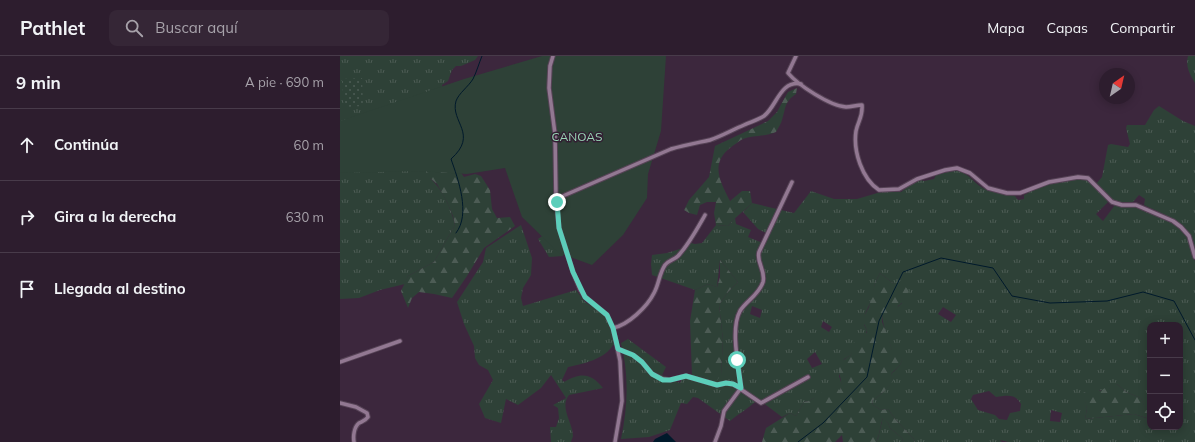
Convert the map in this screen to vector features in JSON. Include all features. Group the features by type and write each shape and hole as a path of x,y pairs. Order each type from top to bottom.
{"street":[{"path":"553,56 550,66 550,88 559,228 573,272 585,297 607,315 613,328 618,349 622,401 615,442"},
{"path":"796,56 788,73 818,96 835,104 846,107 862,104 863,112 856,131 860,165 862,170 879,190 894,190 917,179 945,170 958,168 970,173 988,188 1007,193 1020,193 1049,182 1078,177 1088,178 1112,202 1122,205 1136,205 1173,221 1181,227 1188,236 1195,257"},
{"path":"556,199 671,150 687,144 710,140 762,117 768,112 787,86 795,83 802,84"},
{"path":"715,442 721,426 724,411 741,388 735,335 738,316 740,310 756,295 763,283 763,272 758,258 759,252 792,182"},
{"path":"613,328 624,324 648,302 657,285 661,272 668,262 678,256 690,240 705,215"},
{"path":"340,362 400,341"},
{"path":"618,349 633,355 642,362 652,374 663,380 686,376 717,385 726,383 733,384 761,403 808,377"},
{"path":"340,403 356,407 367,413 368,417 366,420 357,425 355,429 354,442"}],"green space":[{"path":"340,56 478,56 475,60 461,66 456,66 452,70 448,81 442,85 444,95 430,178 439,188 446,200 455,225 434,262 408,276 405,284 380,290 359,298 340,299"},
{"name":"CANOAS","path":"542,56 666,56 661,131 648,174 647,198 623,235 592,265 559,253 522,217 505,168 467,174 419,171 340,173 340,121 464,79"},
{"path":"1188,56 1195,56 1195,83 1188,67"},
{"path":"362,78 363,106 344,107 342,79"},
{"path":"797,88 796,94 787,103 782,122 776,132 743,139 730,148 720,160 720,180 730,201 742,191 750,191 752,203 728,226 716,225 714,213 716,202 707,202 700,205 697,215 684,210 689,200 709,177 715,146 768,121 777,112 788,92"},
{"path":"1159,106 1183,121 1195,126 1195,253 1190,236 1185,229 1175,220 1144,205 1145,199 1139,195 1133,202 1114,202 1096,184 1102,177 1108,145 1111,144 1128,147 1130,144 1126,128 1127,125 1145,125 1154,110"},
{"path":"426,166 457,167 464,177 475,174 481,176 490,190 492,209 497,218 510,217 515,226 484,248 452,298 419,292 412,298 408,308 401,291 408,276 434,262 455,225 447,202 437,184 430,178"},
{"path":"956,170 965,174 983,188 990,191 1015,196 1018,200 1024,199 1024,195 1042,185 1067,179 1084,178 1094,185 1108,202 1096,214 1103,221 1115,205 1138,207 1162,216 1183,231 1189,240 1192,255 1195,261 1195,442 1008,442 1000,440 1002,442 915,442 888,409 881,410 873,405 872,401 884,392 891,383 893,380 891,374 900,365 902,360 898,353 892,351 884,327 882,313 890,314 902,303 894,284 880,273 875,283 872,299 865,314 864,325 867,330 866,334 851,355 844,359 839,376 842,385 840,390 804,402 796,416 790,413 782,417 758,399 730,421 698,398 693,397 687,404 681,403 670,430 649,437 621,439 627,391 624,355 621,343 628,339 666,367 662,375 680,383 684,375 721,375 723,340 719,305 728,292 738,282 720,260 717,287 708,284 695,290 652,275 652,255 667,253 683,248 687,242 695,244 702,243 716,225 728,226 735,218 736,224 751,230 748,237 765,244 768,234 758,229 743,212 752,203 794,213 811,191 834,199 857,199 884,191 901,192 911,184 921,180 924,181 934,179 936,175","holes":["752,306 762,310 760,318 750,314","943,307 956,315 951,322 938,314","823,321 832,327 829,332 821,327","815,352 822,364 812,368 807,359","989,391 996,397 1007,396 1016,398 1021,404 1020,411 1010,413 1007,420 999,419 995,415 978,410 971,399 973,395","1051,410 1062,413 1060,422 1050,421"]},
{"path":"521,225 532,258 531,275 523,288 521,298 523,306 576,290 585,302 603,313 617,346 613,345 605,354 593,360 568,367 562,380 564,382 576,377 585,376 594,379 603,388 569,395 566,400 565,405 573,436 571,442 551,442 550,427 556,427 559,418 558,408 553,405 566,398 551,375 541,388 518,405 506,399 501,423 485,418 479,404 493,380 488,370 479,365 475,358 474,346 464,324 457,302 483,262 486,248"},
{"path":"545,234 563,248 563,256 549,257 538,239"},
{"path":"720,260 738,282 728,292 719,305 723,340 721,375 715,383 692,376 690,321 695,290 708,284 717,287 720,277"},
{"path":"880,273 894,284 899,281 909,290 906,297 898,306 896,314 882,314 882,322 892,350 895,349 899,353 902,360 891,374 894,380 892,383 884,392 872,401 873,405 881,410 888,409 915,442 903,442 902,438 890,428 888,423 883,418 876,442 843,442 842,435 835,442 762,442 766,428 790,413 796,416 804,402 811,400 833,386 840,390 840,364 844,359 851,355 857,337 867,333 862,320 869,307 875,283"},
{"path":"1117,384 1126,392 1141,398 1147,412 1147,418 1134,414 1085,419 1087,409 1083,393 1097,389 1100,391 1105,388 1109,389 1112,385"},
{"path":"883,417 890,428 902,438 903,442 876,442"}],"water":[{"path":"667,433 676,442 653,442 655,439"}],"waterway":[{"path":"456,233 463,216 460,186 451,159 459,150 463,142 462,128 455,108 456,101 459,95 473,79 482,56"},
{"path":"798,442 823,423 867,377 879,321 903,272 941,258 993,268 1012,296 1050,303 1107,301 1143,292 1174,301 1195,340"}],"route":[{"path":"557,202 559,228 580,289 592,304 601,309 607,315 613,328 618,349 633,355 642,362 652,374 663,380 686,376 717,385 726,383 733,384 741,388 737,360"}]}
